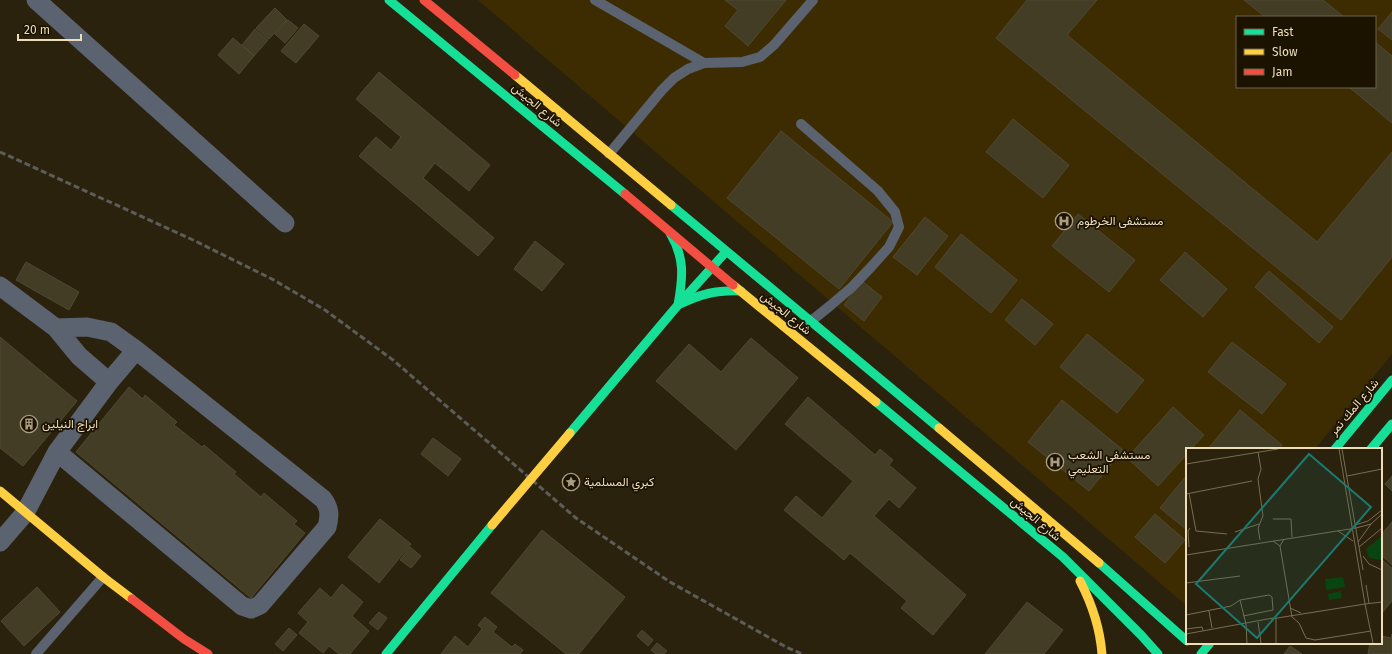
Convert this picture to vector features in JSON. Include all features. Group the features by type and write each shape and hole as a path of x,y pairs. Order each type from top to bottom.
{"main road":[{"name":"شارع الجيش","path":"389,0 430,13 609,154 726,251 803,329 929,445 1063,557 1159,653"},
{"name":"شارع الجيش","path":"424,0 430,13 668,230 712,267 741,291 803,329 895,391 1113,575 1186,640"},
{"path":"668,230 679,250 682,265 682,280 678,305"},
{"path":"386,654 492,525 678,305 726,251"},
{"path":"678,305 712,291 741,291"},
{"name":"شارع المك نمر","path":"1336,448 1392,380"},
{"path":"1372,448 1392,424"},
{"path":"0,491 103,577 184,639 208,654"},
{"path":"1063,557 1078,576 1089,598 1097,622 1102,646 1102,654"},
{"path":"184,639 194,654"},
{"path":"1191,644 1201,654 1209,644"}],"street":[{"path":"36,0 285,223"},
{"path":"0,286 56,328 79,356 109,382"},
{"path":"56,328 87,328 112,332 322,499 327,505 330,515 327,527 260,605 251,609 242,606 57,452"},
{"path":"0,542 25,513 57,452 109,382 136,350"}],"lane":[{"path":"595,0 704,63"},
{"path":"609,154 662,90 674,78 688,69 704,63 742,62 760,57 774,45 813,0"},
{"path":"801,124 878,191 896,212 899,227 889,247 872,266 842,296 803,329"},
{"path":"36,654 103,577"}],"shaded area":[{"name":"مستشفى الخرطوم","path":"478,0 1392,0 1392,354 1316,448 1186,448 1186,605"}],"building":[{"path":"725,0 786,0 748,46 725,26 738,10"},
{"path":"1027,0 1097,0 1067,35 1317,242 1392,152 1392,257 1341,320 996,38"},
{"path":"1244,0 1323,0 1343,16 1264,16"},
{"path":"275,8 287,20 269,39 256,28"},
{"path":"1392,12 1392,40 1378,29"},
{"path":"288,20 298,28 285,43 275,34"},
{"path":"304,24 319,36 296,63 281,51"},
{"path":"255,29 268,40 254,56 242,45"},
{"path":"233,38 254,56 239,74 218,55"},
{"path":"1376,43 1392,56 1392,123 1350,88 1376,88"},
{"path":"379,72 490,165 469,191 435,163 423,178 494,238 478,256 359,156 376,137 391,150 401,137 356,99"},
{"path":"1013,119 1069,165 1043,198 986,152"},
{"path":"781,131 893,222 839,289 727,198"},
{"path":"1078,214 1135,260 1109,292 1052,246"},
{"path":"925,217 948,236 917,275 893,257"},
{"path":"961,234 1017,280 991,313 935,267"},
{"path":"535,241 564,264 542,291 514,269"},
{"path":"1185,252 1227,289 1203,317 1160,280"},
{"path":"26,262 79,292 69,310 16,280"},
{"path":"1269,271 1333,327 1319,343 1255,287"},
{"path":"862,281 882,297 864,321 844,305"},
{"path":"1022,299 1053,324 1035,345 1005,320"},
{"path":"1087,334 1144,380 1117,413 1060,367"},
{"name":"ابراج النيلين","path":"0,337 77,401 23,466 0,448"},
{"path":"751,338 798,378 736,450 656,381 689,344 721,372"},
{"path":"1232,342 1286,384 1262,414 1208,372"},
{"path":"129,387 143,399 145,395 177,422 174,425 202,447 204,445 236,472 234,474 261,497 264,493 297,521 294,524 305,533 251,598 76,452"},
{"path":"808,397 875,455 880,449 893,460 889,465 916,488 899,508 889,499 874,516 966,595 933,635 901,608 907,601 850,553 844,560 784,510 796,496 822,518 853,481 785,424"},
{"path":"1062,400 1123,450 1089,491 1028,442"},
{"path":"1173,407 1204,435 1192,448 1186,448 1186,455 1158,486 1127,458"},
{"path":"1240,410 1282,445 1280,448 1209,448"},
{"path":"433,438 461,459 448,476 421,454"},
{"path":"1186,476 1186,529 1160,508"},
{"path":"1392,476 1392,491 1385,484"},
{"path":"1155,514 1185,540 1165,563 1135,537"},
{"path":"380,519 411,544 379,583 348,557"},
{"path":"1392,522 1392,565 1382,556 1382,534"},
{"path":"542,530 625,597 579,654 566,654 491,593"},
{"path":"410,547 421,556 411,568 400,560"},
{"path":"1382,560 1392,568 1392,601 1382,613"},
{"path":"342,584 363,602 352,616 369,631 350,654 339,654 329,646 323,653 299,633 308,622 298,613 320,588 331,598"},
{"path":"37,587 60,612 24,646 1,621"},
{"path":"1027,602 1063,630 1044,654 985,654"},
{"path":"379,612 387,618 378,630 369,623"},
{"path":"485,617 497,627 493,632 512,647 515,644 523,650 520,654 441,654 455,636 468,647 482,629 478,625"},
{"path":"289,628 297,635 283,651 275,644"},
{"path":"642,630 653,640 648,646 637,636"},
{"path":"1392,634 1392,654 1368,654 1370,644 1382,644 1382,636 1391,638"},
{"path":"657,643 667,651 664,654 656,654 651,650"},
{"path":"1290,646 1302,654 1284,654"}],"railway":[{"path":"0,152 191,239 272,279 325,310 393,360 576,518 670,582 786,647 802,654"}],"traffic: fast":[{"path":"389,0 625,194"},
{"path":"671,205 939,428"},
{"path":"670,233 675,242 682,268 678,305"},
{"path":"570,433 678,305 724,254"},
{"path":"678,305 708,294 724,291 741,291"},
{"path":"1336,448 1392,380"},
{"path":"876,402 1063,557 1158,654"},
{"path":"1372,448 1392,424"},
{"path":"386,654 492,525"},
{"path":"1099,563 1186,640"},
{"path":"1201,654 1209,644"}],"traffic: slow":[{"path":"515,75 671,205"},
{"path":"733,285 876,402"},
{"path":"939,428 1099,563"},
{"path":"492,525 570,433"},
{"path":"0,491 103,577 132,599"},
{"path":"1080,581 1095,616 1102,654"}],"traffic: jam":[{"path":"424,0 515,75"},
{"path":"625,194 733,285"},
{"path":"132,599 184,639 208,654"}],"place":[{"name":"مستشفى الخرطوم","path":"1064,221"},
{"name":"ابراج النيلين","path":"29,424"},
{"name":"مستشفى الشعب التعليمي","path":"1055,462"},
{"name":"كبري المسلمية","path":"571,482"}]}
